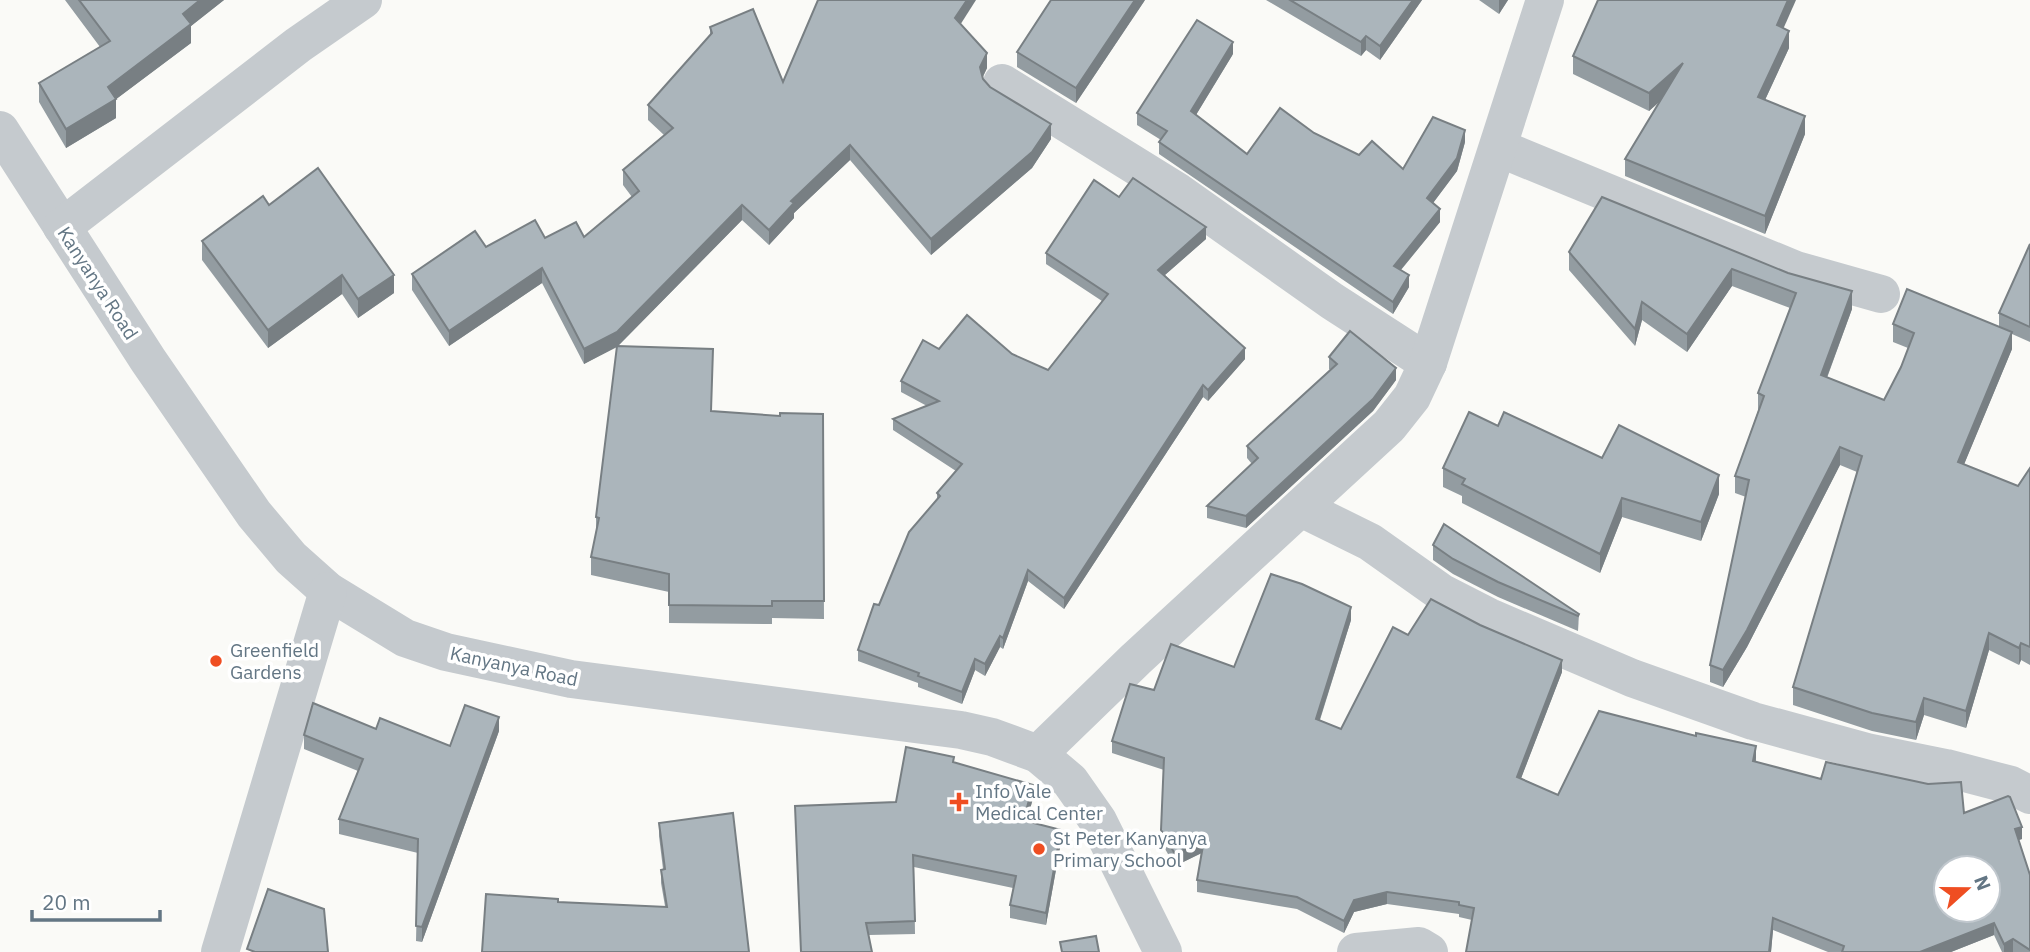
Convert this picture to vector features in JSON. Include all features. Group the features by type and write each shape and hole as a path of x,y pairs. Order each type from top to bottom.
{"street":[{"path":"62,228 298,45 363,0"},
{"path":"1038,754 1136,659 1389,426 1412,397 1428,363 1545,0"},
{"path":"1003,83 1178,192 1332,301 1428,363"},
{"name":"Kanyanya Road","path":"3,141 254,514 291,558 328,591 405,638 446,652 571,679 961,730 992,737 1038,754 1070,781 1098,821 1163,952"},
{"path":"1499,148 1796,270 1881,294"},
{"path":"1301,508 1370,542 1442,593 1548,643 1632,678 1753,721 1867,752 1946,768 2030,794"},
{"path":"220,952 328,591"},
{"path":"1356,952 1419,946 1429,952"}],"building":[{"path":"79,0 200,0 183,14 191,24 108,87 116,99 66,129 39,83 110,41"},
{"path":"818,0 967,0 955,18 987,53 980,67 983,79 990,87 1051,124 1032,152 931,239 850,145 791,201 794,203 769,230 742,205 617,332 584,349 542,268 449,331 412,274 475,231 486,247 535,220 545,238 576,222 584,237 639,191 623,170 673,128 648,105 712,33 710,27 753,9 783,82"},
{"path":"1051,0 1135,0 1076,88 1017,52"},
{"path":"1290,0 1413,0 1380,46 1366,36 1361,42"},
{"path":"1598,0 1788,0 1777,25 1789,31 1758,97 1805,116 1765,216 1625,159 1683,63 1649,93 1573,56"},
{"path":"1197,20 1233,42 1191,111 1247,154 1280,108 1314,133 1359,155 1372,141 1403,169 1433,117 1465,130 1457,158 1427,198 1440,209 1394,266 1409,275 1393,302 1159,142 1167,131 1137,113"},
{"path":"318,168 394,275 358,299 342,275 268,330 202,241 263,196 269,205"},
{"path":"1133,178 1206,227 1158,270 1245,348 1208,390 1203,385 1064,598 1028,570 1003,638 1000,636 985,664 975,659 962,692 858,650 874,604 879,605 909,532 940,496 937,493 962,464 893,419 939,401 901,381 923,340 939,349 967,315 1012,354 1048,370 1108,294 1046,253 1094,180 1119,197"},
{"path":"1602,197 1788,273 1852,291 1821,375 1884,400 1914,333 1893,324 1907,289 2012,332 1958,462 2018,486 2030,468 2030,647 2021,643 2019,648 1989,633 1966,711 1924,698 1916,722 1872,713 1793,687 1862,456 1840,447 1747,630 1723,670 1710,665 1749,480 1735,476 1764,396 1758,393 1796,293 1732,269 1687,334 1642,302 1635,329 1569,252"},
{"path":"2030,244 2030,327 1999,313"},
{"path":"1350,331 1396,368 1373,399 1246,516 1207,506 1258,458 1247,446 1337,364 1329,357"},
{"path":"617,346 713,349 711,411 780,416 780,413 823,414 824,601 772,601 772,606 669,605 669,574 591,557 599,518 596,517"},
{"path":"1469,412 1498,426 1504,412 1602,458 1619,425 1719,475 1701,522 1622,498 1600,554 1462,484 1465,479 1443,468"},
{"path":"1444,524 1579,614 1578,616 1498,582 1453,559 1433,545"},
{"path":"1271,574 1302,584 1351,607 1316,719 1341,729 1393,627 1408,635 1431,599 1480,625 1562,660 1517,777 1558,795 1599,711 1696,736 1696,733 1756,746 1753,761 1821,779 1826,762 1928,784 1961,782 1964,813 2008,796 2022,827 2015,829 2030,875 2030,950 2013,939 2004,944 1994,924 2002,924 2002,854 1932,854 1932,924 1991,924 1920,952 1842,952 1844,946 1773,918 1769,952 1466,952 1474,908 1459,905 1459,902 1387,892 1354,900 1344,921 1297,897 1197,880 1204,840 1175,854 1161,830 1164,758 1112,741 1130,684 1154,690 1171,644 1234,667"},
{"path":"313,703 376,729 380,718 450,746 465,705 499,717 422,927 416,926 418,839 339,819 363,759 304,735"},
{"path":"906,747 954,757 953,762 1033,785 1025,815 1026,821 1061,830 1046,913 1010,905 1016,876 913,855 915,921 866,923 872,952 801,952 795,806 896,802"},
{"path":"733,813 749,952 482,952 486,894 558,899 558,902 667,907 661,870 665,869 659,823"},
{"path":"268,889 324,909 328,952 255,952 247,949"},
{"path":"1096,936 1099,952 1062,952 1060,942"}],"place":[{"name":"Greenfield Gardens","path":"216,661"},
{"name":"Info Vale Medical Center","path":"959,802"},
{"name":"St Peter Kanyanya Primary School","path":"1039,849"}]}
